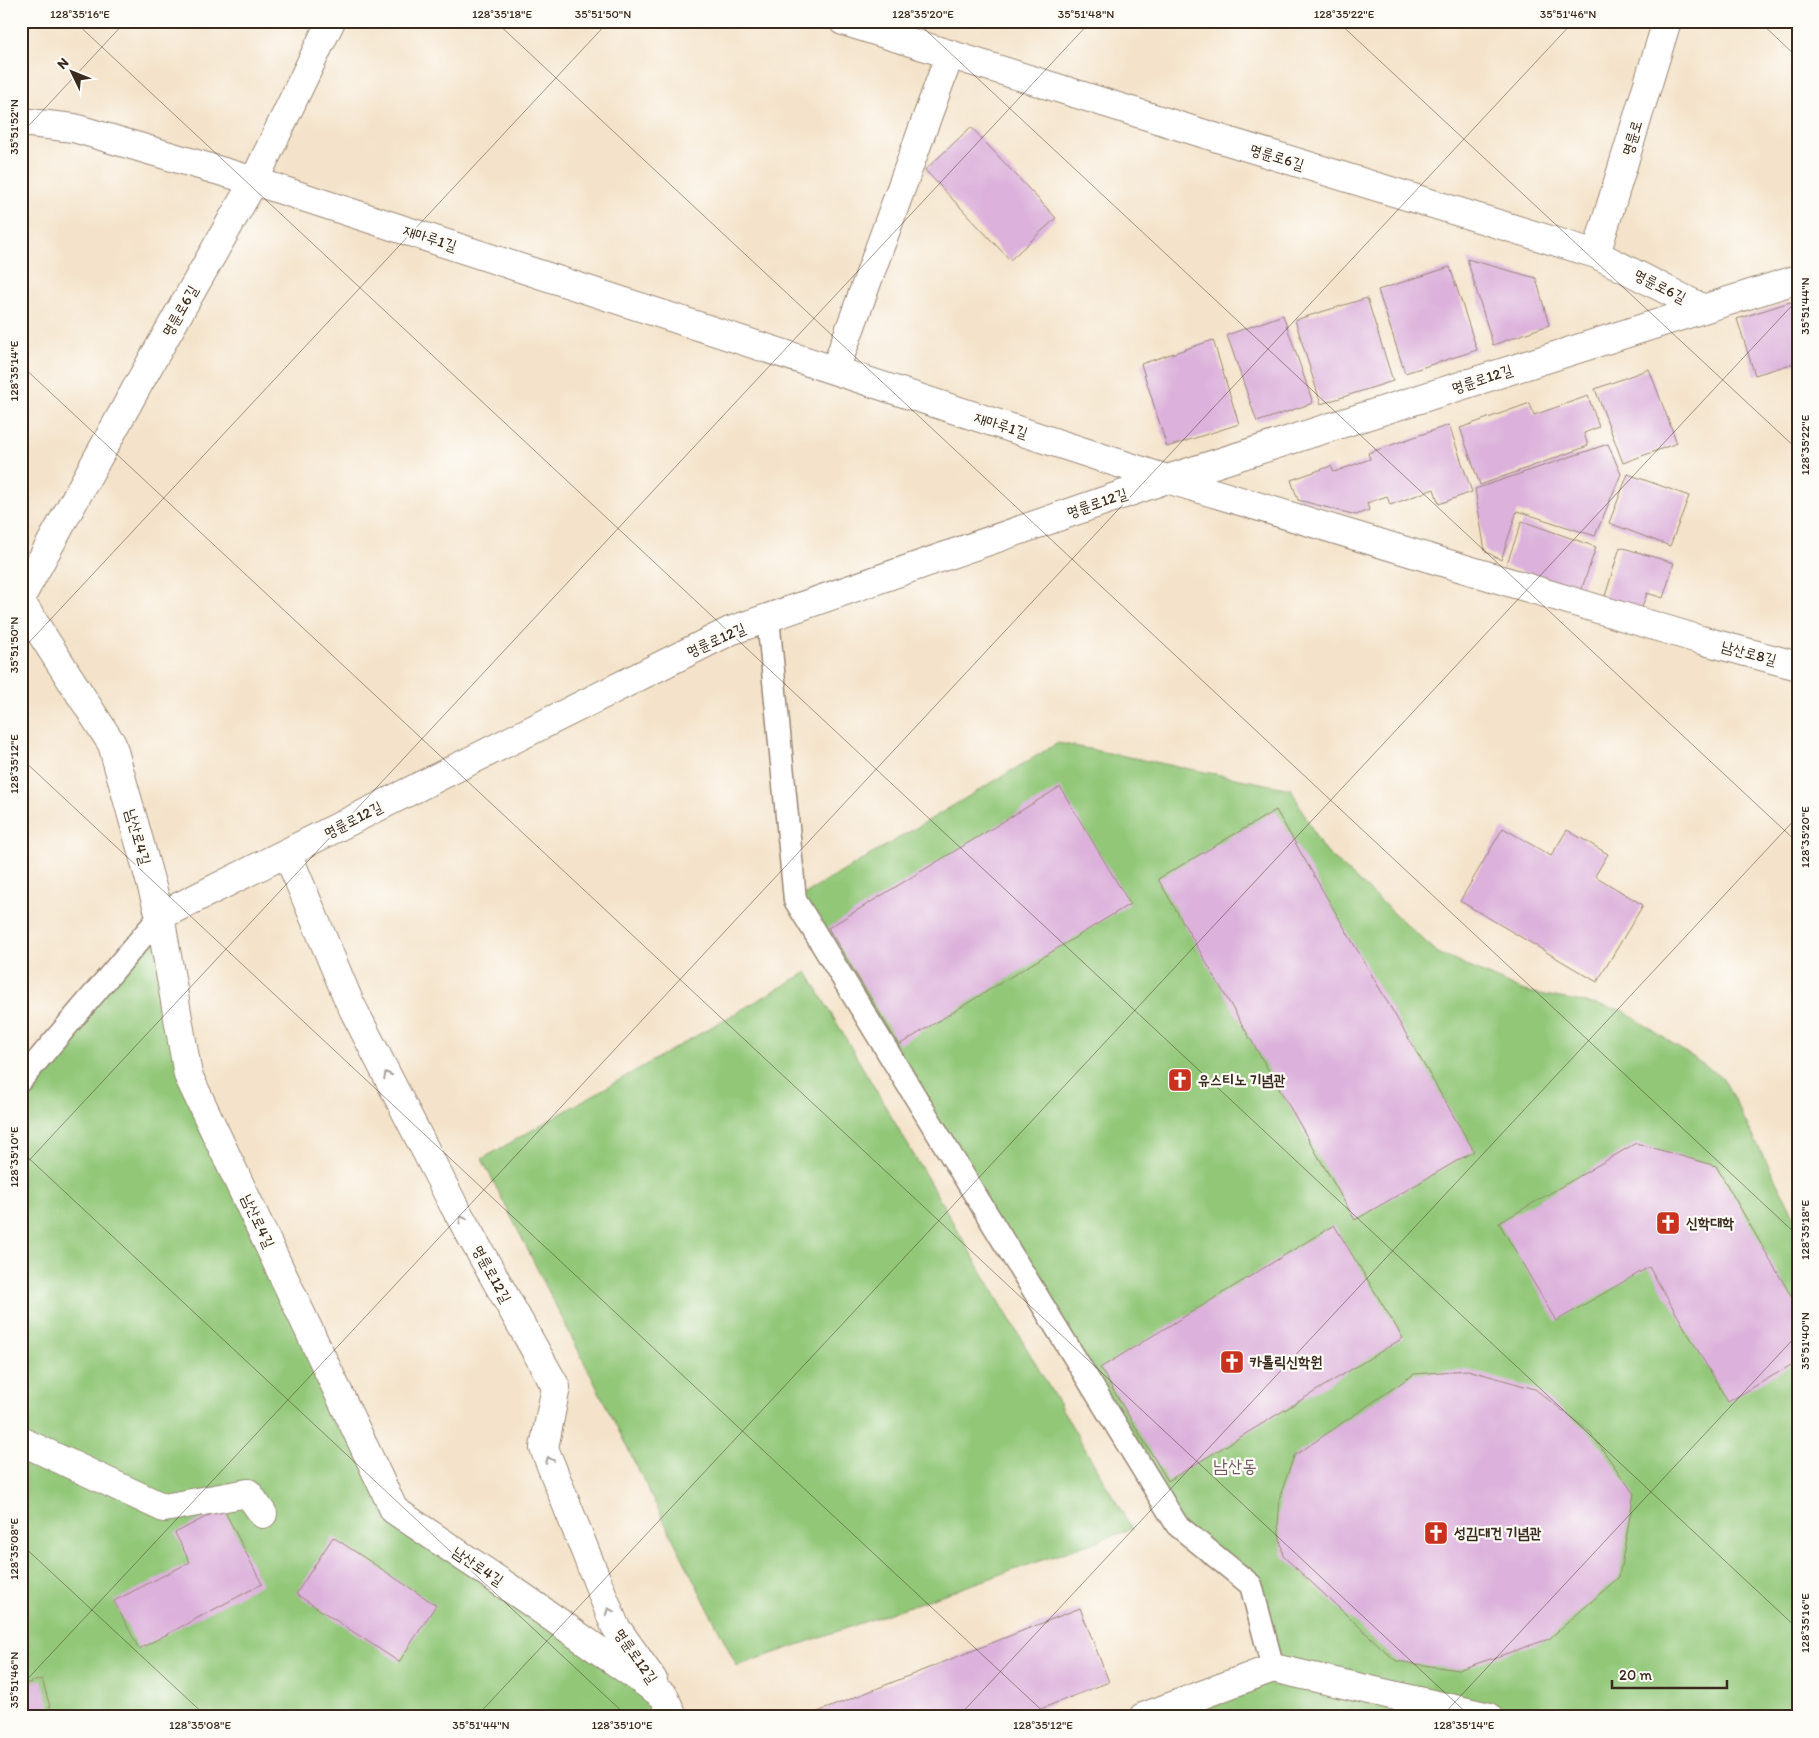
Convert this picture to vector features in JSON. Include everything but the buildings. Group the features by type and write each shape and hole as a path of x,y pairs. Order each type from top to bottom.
{"street":[{"name":"명륜로6길","path":"21,597 254,181 331,21"},
{"name":"명륜로6길","path":"843,21 1596,254 1704,309"},
{"name":"명륜로","path":"1596,254 1667,21"},
{"path":"835,370 950,54"},
{"name":"재마루1길","path":"21,122 74,128 254,181 1167,479"},
{"name":"명륜로12길","path":"160,916 730,631 1167,479 1798,279"},
{"name":"남산로8길","path":"1167,479 1701,640 1798,666"},
{"name":"남산로4길","path":"21,602 112,744 160,916 188,1075 394,1510 523,1596 668,1706"},
{"name":"명륜로12길","path":"286,853 350,1001 453,1204 556,1387 544,1448 615,1626 668,1706"},
{"path":"21,1441 164,1508 248,1493 263,1514"},
{"path":"1144,1717 1273,1668 1489,1717"}],"lane":[{"path":"768,618 795,900 1177,1525 1251,1585 1273,1668"},
{"path":"21,1080 160,916"}],"green space":[{"path":"1058,743 1291,789 1322,848 1438,953 1524,991 1623,1010 1723,1078 1798,1223 1798,1717 1143,1717 1273,1668 1251,1585 1177,1525 795,900"},
{"path":"160,916 188,1075 394,1510 674,1717 21,1717 21,1080"},
{"path":"807,972 1132,1529 737,1666 482,1159"}],"place":[{"name":"유스티노 기념관","path":"1180,1080"},
{"name":"신학대학","path":"1668,1223"},
{"name":"카톨릭신학원","path":"1232,1362"},
{"name":"성김대건 기념관","path":"1436,1533"}],"district":[{"name":"남산동","path":"1235,1466"}]}
